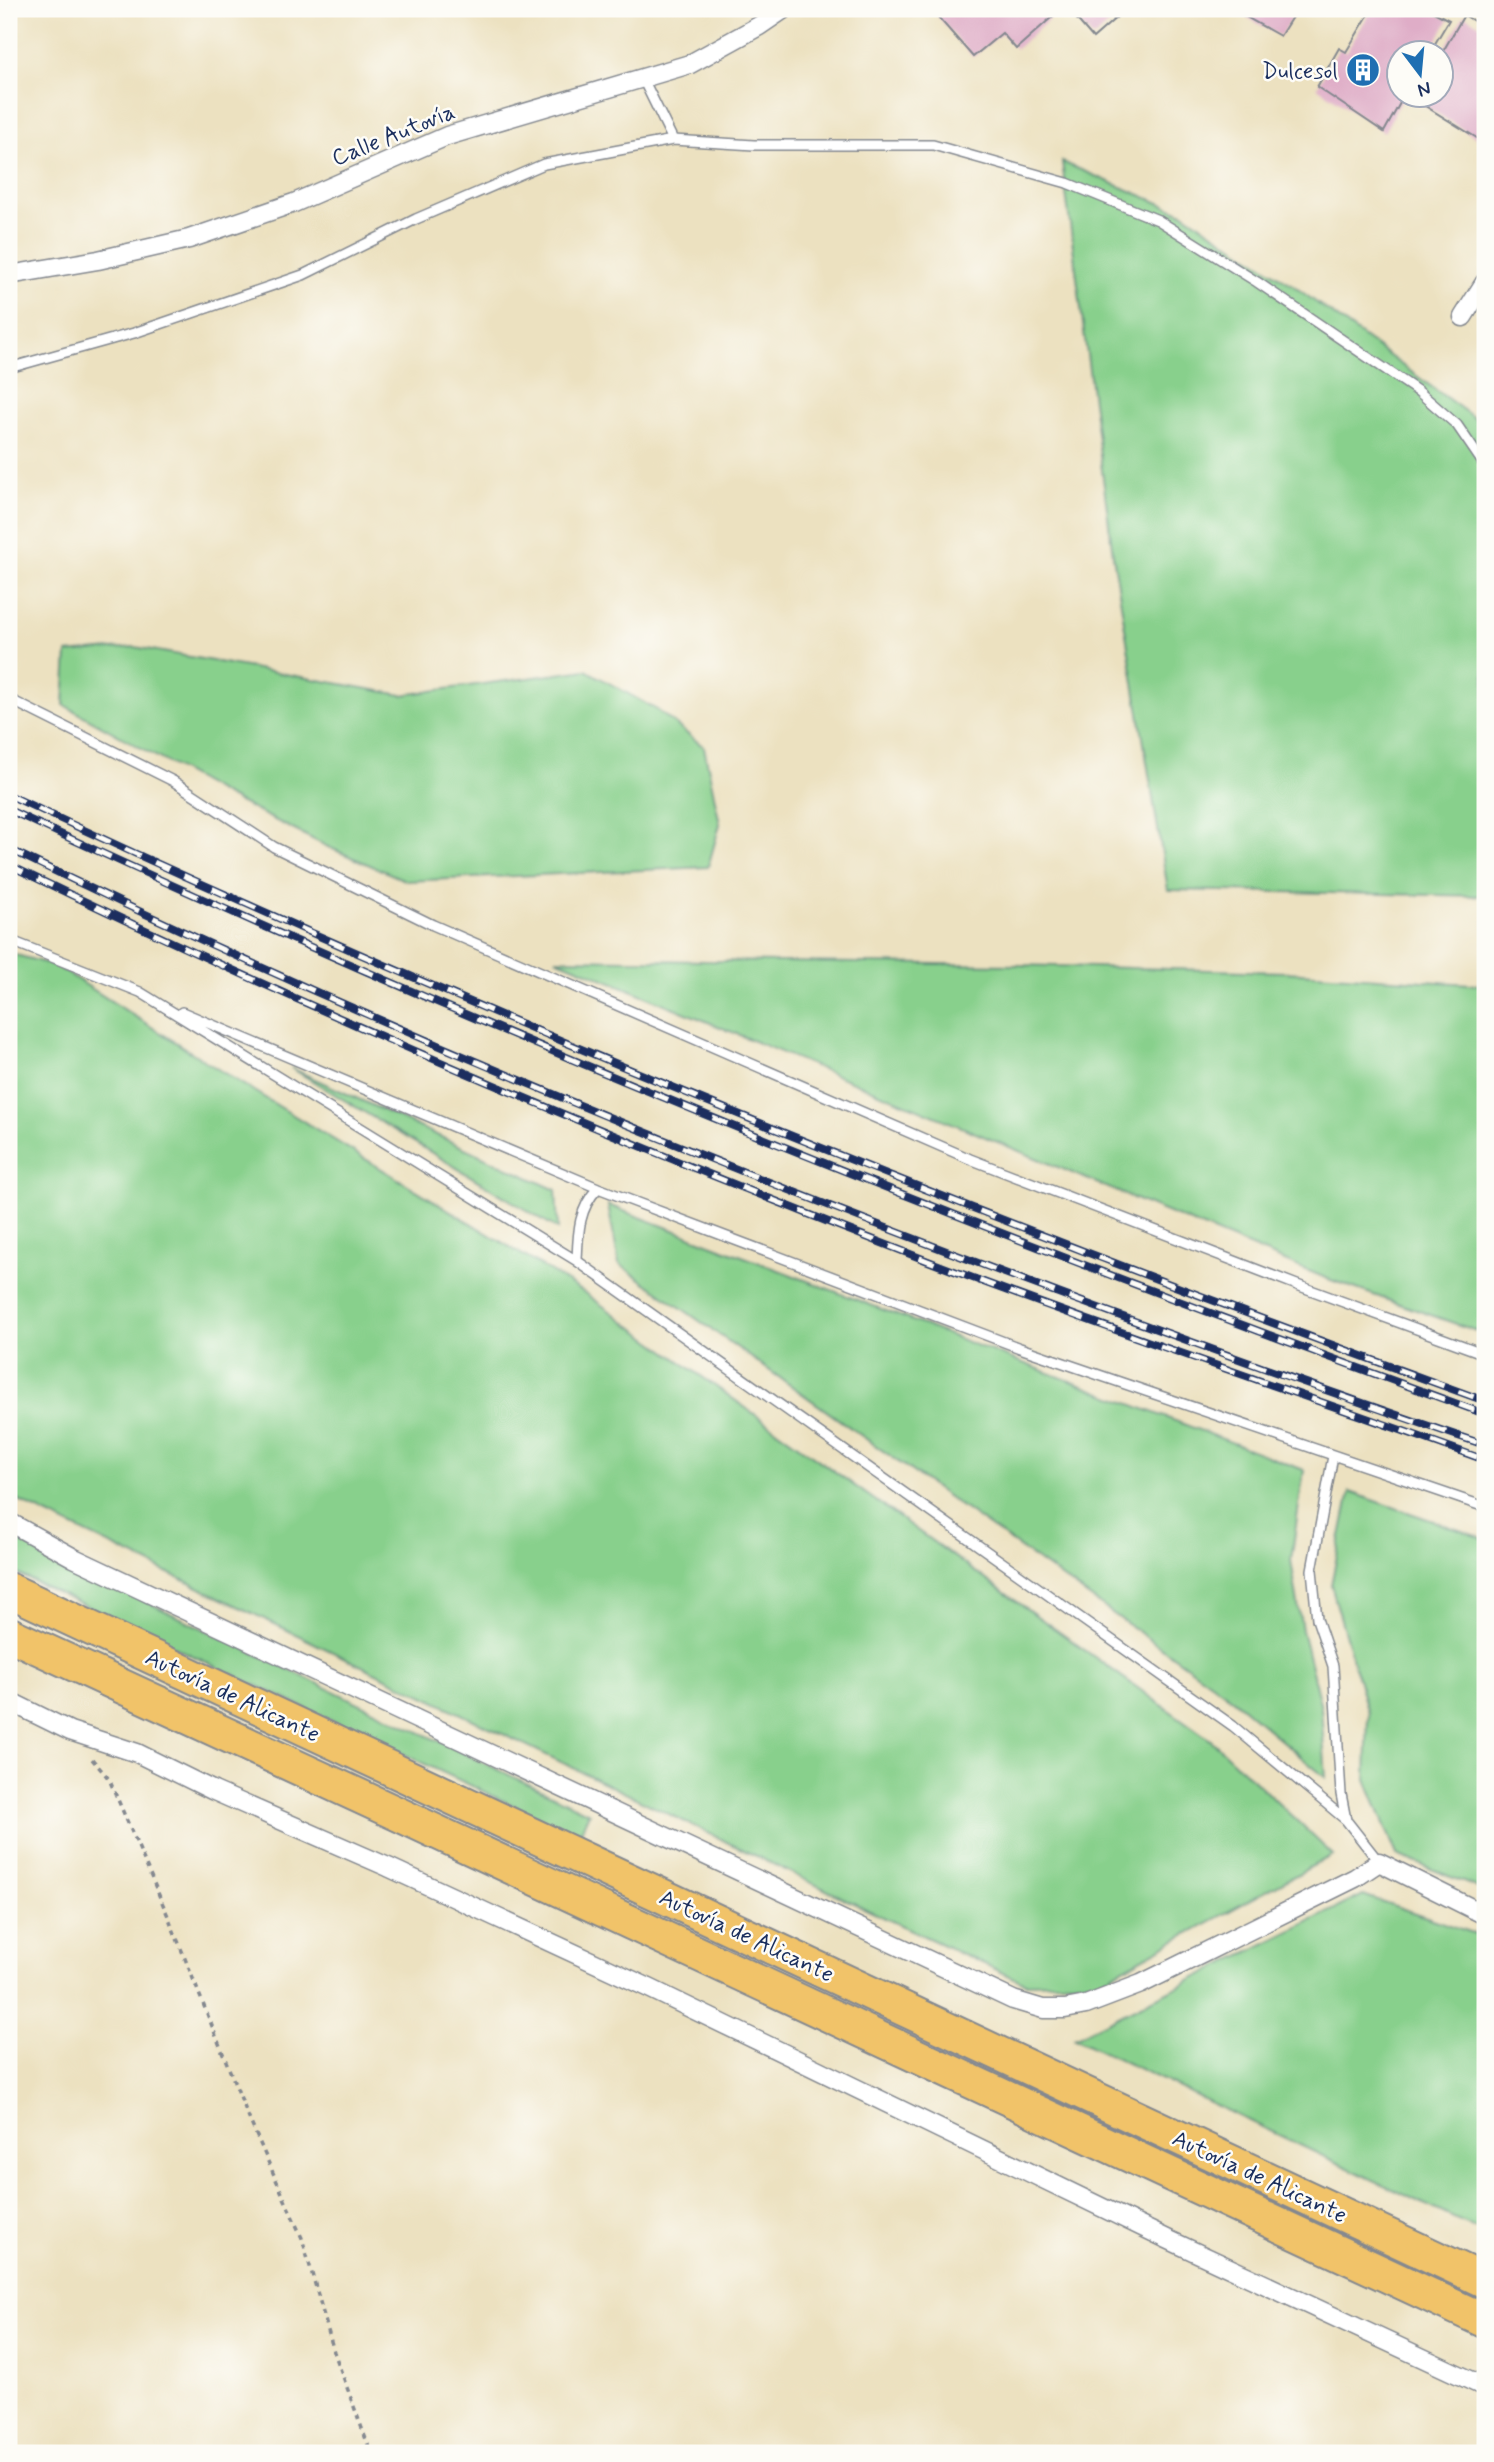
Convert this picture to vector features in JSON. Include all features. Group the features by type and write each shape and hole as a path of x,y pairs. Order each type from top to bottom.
{"highway":[{"name":"Autovía de Alicante","path":"9,1590 1485,2281"},
{"name":"Autovía de Alicante","path":"9,1634 1485,2321"}],"street":[{"name":"Calle Autovía","path":"9,275 98,260 189,239 294,203 447,136 690,64 784,9"},
{"path":"1463,317 1485,282"},
{"path":"9,1522 74,1558 988,1989 1043,2009 1086,2005 1140,1984 1355,1878 1379,1862 1485,1915"},
{"path":"9,1701 70,1731 137,1753 214,1791 388,1867 747,2035 1153,2233 1485,2386"}],"lane":[{"path":"643,79 673,140"},
{"path":"9,368 134,333 303,275 416,219 544,164 673,140 754,145 933,145 1067,183 1158,220 1257,282 1419,392 1457,425 1485,466"},
{"path":"9,699 173,781 275,847 433,925 970,1159 1485,1354"},
{"path":"9,940 140,992 577,1261 1233,1726 1346,1820 1379,1862"},
{"path":"148,998 598,1188 1020,1348 1485,1507"},
{"path":"577,1261 578,1228 588,1199 598,1188"},
{"path":"1333,1456 1312,1570 1317,1619 1333,1666 1341,1794 1346,1820"}],"path":[{"path":"70,1731 108,1779 168,1916 250,2121 295,2221 310,2264 334,2352 371,2453"}],"green space":[{"path":"1062,162 1183,213 1291,284 1485,426 1485,896 1168,890 1113,555"},
{"path":"135,647 402,695 586,670 657,710 704,747 720,824 708,867 407,881 328,847 229,797 64,705 67,653"},
{"path":"9,953 56,966 216,1068 582,1291 1212,1741 1333,1855 1100,1981 1025,1983 9,1496"},
{"path":"556,959 1017,965 1285,972 1485,985 1485,1334 1328,1279"},
{"path":"291,1068 556,1190 558,1229"},
{"path":"608,1205 1304,1470 1291,1560 1302,1630 1321,1708 1326,1778 1225,1693 619,1264"},
{"path":"1350,1492 1485,1539 1485,1891 1397,1855 1366,1780 1368,1713 1331,1585"},
{"path":"9,1536 589,1813 579,1836 9,1570"},
{"path":"1363,1895 1485,1939 1485,2233 1074,2038"}],"building":[{"path":"931,9 1061,9 1016,49 1002,33 973,57"},
{"path":"1068,9 1126,9 1093,38"},
{"path":"1232,9 1297,9 1280,36"},
{"name":"Dulcesol","path":"1372,9 1428,9 1449,20 1438,38 1386,38 1386,108 1397,108 1384,132 1317,87 1339,48 1346,52"},
{"path":"1464,15 1485,28 1485,143 1429,108 1456,108 1456,38 1451,38"}],"railway":[{"path":"9,795 372,960 740,1115 1111,1262 1485,1401"},
{"path":"9,810 372,974 740,1129 1111,1275 1485,1414"},
{"path":"9,849 144,914 418,1037 695,1152 974,1262 1485,1445"},
{"path":"9,865 350,1023 695,1169 997,1287 1485,1460"}],"place":[{"name":"Dulcesol","path":"1363,70"}]}
